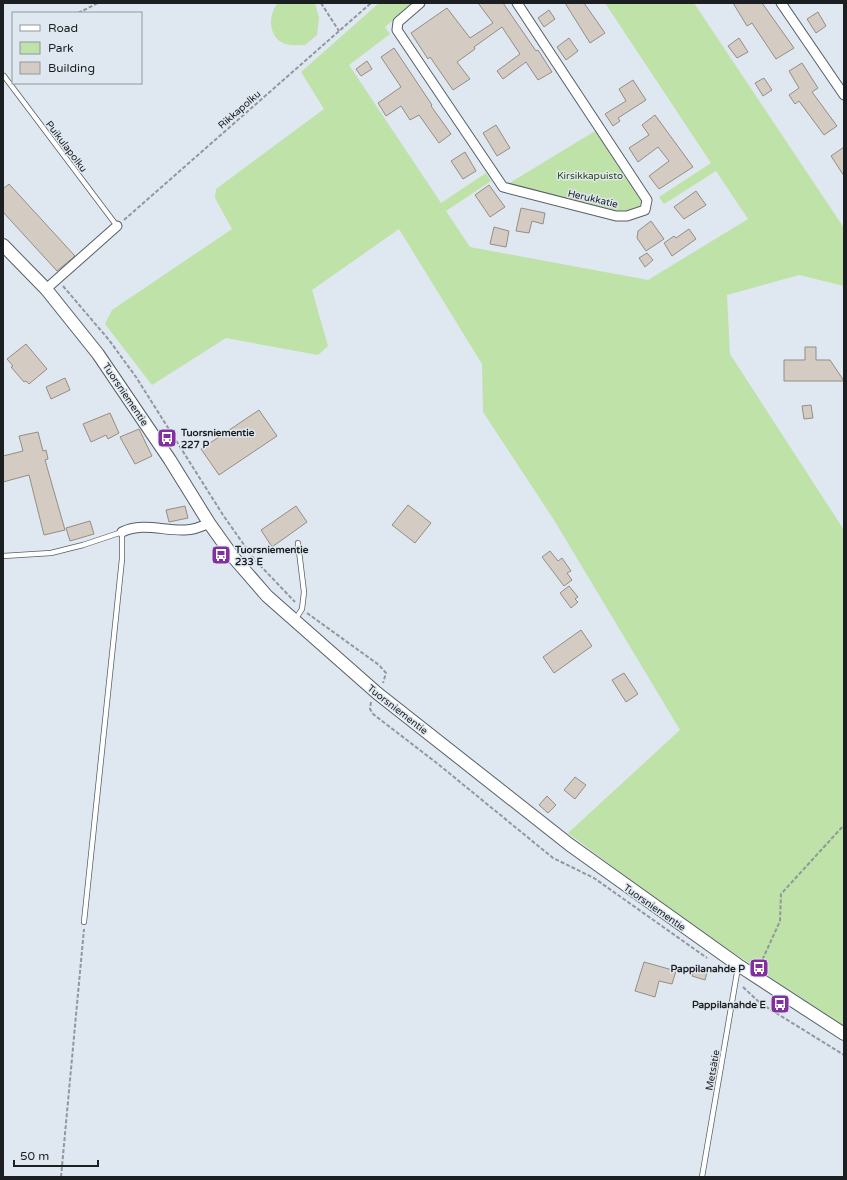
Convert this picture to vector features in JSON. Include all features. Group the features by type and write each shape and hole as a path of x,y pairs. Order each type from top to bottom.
{"main road":[{"name":"Tuorsniementie","path":"3,245 46,289 114,375 209,523 246,574 267,596 377,693 570,845 738,965 844,1034"}],"street":[{"name":"Herukkatie","path":"420,3 398,22 397,30 503,187 616,216 627,216 646,210 647,200 517,3"},
{"path":"782,3 844,95"},
{"path":"46,289 117,226"},
{"path":"122,532 139,526 189,530 209,523"}],"lane":[{"name":"Puikulapolku","path":"4,76 117,226"},
{"path":"3,556 51,553 83,545 122,532 122,559 84,922"},
{"path":"294,621 302,609 304,592 298,543"},
{"name":"Metsätie","path":"702,1177 738,965"}],"path":[{"path":"80,12 98,3"},
{"path":"321,3 339,31"},
{"name":"Rikkapolku","path":"117,226 371,3"},
{"path":"58,279 109,340 149,395 223,515 254,559 302,609 379,666 386,673 386,677 371,702 370,709 373,714 438,764 553,858 594,878 712,962"},
{"path":"167,438 173,435"},
{"path":"758,968 780,921 781,894 844,825"},
{"path":"61,1177 84,922"},
{"path":"736,979 748,993 770,1009 844,1055"},
{"path":"770,1009 774,1006"}],"green space":[{"path":"278,3 315,3 319,18 317,35 305,45 288,45 278,40 272,30 271,19 272,13"},
{"path":"379,3 413,3 385,27 390,34 349,65 441,203 486,173 491,181 446,211 470,247 648,280 748,219 716,171 664,204 659,197 711,163 605,3 694,3 844,228 844,286 799,275 727,295 730,354 844,530 844,1026 681,918 568,833 680,730 554,520 483,412 482,364 399,229 312,290 328,346 318,355 226,338 152,385 105,324 112,310 232,229 215,198 216,189 324,109 301,72"},
{"name":"Kirsikkapuisto","path":"600,128 647,200 645,210 627,216 503,187"}],"building":[{"path":"478,3 503,3 536,51 538,50 552,72 538,80 526,62 503,79 497,71 520,54 502,27 474,47 475,49 457,62 470,79 453,90 430,57 428,59 411,33 447,8 470,38 493,23"},
{"path":"565,3 584,3 605,33 590,43"},
{"path":"733,3 762,3 794,48 776,59 752,23 747,26"},
{"path":"549,10 555,19 544,27 538,18"},
{"path":"818,12 826,26 816,33 807,19"},
{"path":"569,38 578,51 566,60 557,47"},
{"path":"739,38 748,52 737,58 728,46"},
{"path":"394,48 432,105 431,106 451,134 439,143 419,115 410,120 401,106 386,116 378,103 401,87 381,57"},
{"path":"367,61 372,69 361,76 356,69"},
{"path":"802,63 818,88 812,92 837,126 824,135 799,101 795,104 789,95 799,88 789,71"},
{"path":"764,78 772,90 763,96 755,83"},
{"path":"633,80 646,100 618,118 620,121 613,126 605,114 626,101 619,89"},
{"path":"655,115 693,167 659,189 649,176 669,161 658,147 638,162 629,148 649,135 642,125"},
{"path":"496,125 510,148 497,156 483,133"},
{"path":"844,147 844,176 831,156"},
{"path":"465,152 476,171 463,179 451,161"},
{"path":"9,184 75,256 57,271 3,212 3,189"},
{"path":"489,185 505,207 490,217 475,195"},
{"path":"696,191 706,205 684,219 674,207"},
{"path":"521,208 545,213 543,224 532,221 529,233 516,231"},
{"path":"651,221 664,239 646,251 637,238 638,231"},
{"path":"494,227 509,231 506,247 490,244"},
{"path":"689,229 696,239 672,256 664,243 674,236 676,238"},
{"path":"647,253 653,260 645,267 639,258"},
{"path":"26,344 47,369 29,384 26,381 24,382 11,367 13,366 7,359"},
{"path":"805,347 816,347 816,360 830,360 844,381 784,381 784,360 805,360"},
{"path":"65,378 70,390 51,399 46,387"},
{"path":"811,405 813,418 804,419 802,406"},
{"path":"259,410 277,436 219,475 201,449"},
{"path":"110,413 119,433 108,439 106,435 91,442 83,424"},
{"path":"139,429 152,456 135,464 120,437"},
{"path":"38,432 43,451 46,450 48,459 45,460 65,530 44,535 29,475 3,482 3,456 23,451 19,436"},
{"path":"408,505 431,523 415,543 392,525"},
{"path":"185,506 188,518 169,522 166,510"},
{"path":"296,506 307,522 272,547 261,530"},
{"path":"90,521 94,534 70,541 66,528"},
{"path":"550,551 558,561 562,558 571,571 567,573 572,580 564,586 542,557"},
{"path":"569,586 578,597 575,599 578,602 571,608 560,593"},
{"path":"581,630 592,646 554,673 543,657"},
{"path":"624,673 638,694 626,702 612,680"},
{"path":"575,777 586,785 575,799 564,790"},
{"path":"547,796 556,805 548,813 539,805"},
{"path":"644,962 676,971 672,984 659,981 655,997 635,991"},
{"path":"695,965 708,969 705,980 692,976"}],"place":[{"name":"Tuorsniementie 227 P","path":"167,438"},
{"name":"Tuorsniementie 233 E","path":"221,555"},
{"name":"Pappilanahde P","path":"759,968"},
{"name":"Pappilanahde E","path":"780,1004"}]}
